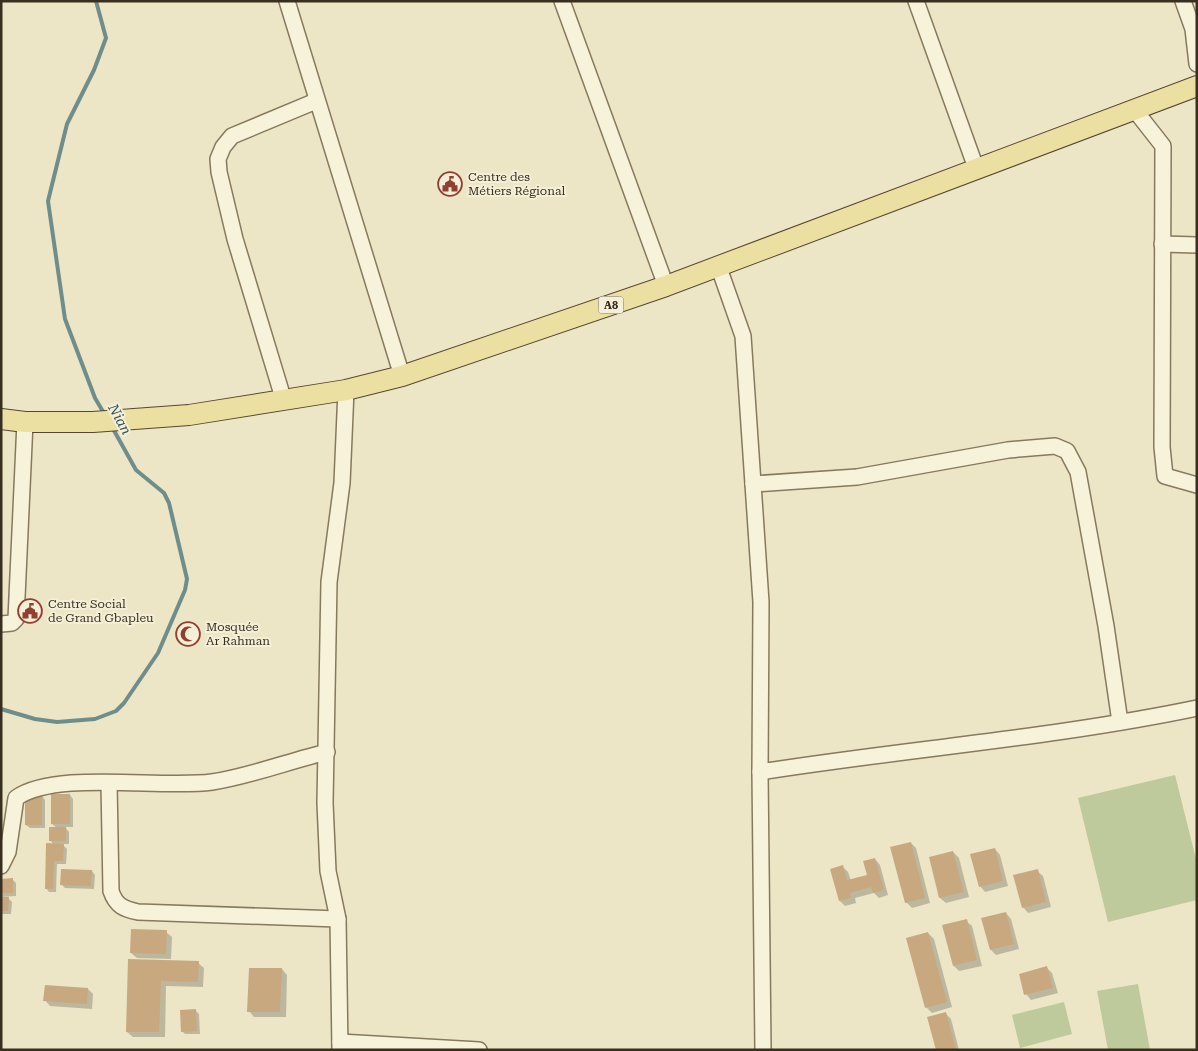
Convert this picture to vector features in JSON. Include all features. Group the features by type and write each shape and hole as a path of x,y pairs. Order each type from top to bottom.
{"main road":[{"name":"A8","path":"1,419 25,422 93,422 189,415 346,390 402,376 666,286 1197,86"}],"street":[{"path":"287,1 316,101 402,376"},
{"path":"562,1 666,286"},
{"path":"916,1 976,168"},
{"path":"1183,1 1193,29 1197,64"},
{"path":"284,401 235,239 219,172 218,159 223,147 232,136 316,101"},
{"path":"1134,109 1164,146 1162,447 1165,476 1197,484"},
{"path":"1162,244 1197,245"},
{"path":"718,265 743,336 761,602 760,772 763,1050"},
{"path":"346,390 342,483 329,582 325,803 328,871 338,920 340,1046 479,1050"},
{"path":"1,624 12,623 16,619 25,422"},
{"path":"753,484 857,477 1008,450 1054,446 1067,451 1078,472 1106,626 1120,722"},
{"path":"760,772 867,755 1080,730 1197,708"},
{"path":"1,866 8,852 16,798 26,791 56,784 211,782 250,774 327,752"},
{"path":"108,783 111,891 114,900 123,909 138,912 338,920"}],"green space":[{"path":"1175,775 1197,863 1197,900 1108,922 1078,798"},
{"path":"1138,984 1150,1050 1108,1050 1097,991"},
{"path":"1064,1002 1072,1034 1020,1048 1012,1015"}],"building":[{"path":"51,794 70,794 70,824 51,824"},
{"path":"42,795 42,825 25,825 25,796"},
{"path":"49,827 66,827 66,841 49,841"},
{"path":"911,842 925,898 905,903 890,847"},
{"path":"46,843 64,844 63,861 54,861 53,889 45,889"},
{"path":"995,848 1003,881 979,887 970,854"},
{"path":"953,851 964,892 939,898 929,857"},
{"path":"875,858 884,890 873,893 871,887 850,893 851,898 839,901 830,869 843,865 847,880 867,875 863,861"},
{"path":"61,869 92,870 91,886 60,885"},
{"path":"1038,869 1046,902 1022,908 1013,875"},
{"path":"13,878 13,893 1,893 1,879"},
{"path":"1,897 9,897 8,911 1,911"},
{"path":"1006,912 1014,944 990,950 981,918"},
{"path":"967,919 977,960 953,966 942,925"},
{"path":"131,929 167,930 166,954 130,953"},
{"path":"928,932 947,1002 925,1008 906,938"},
{"path":"128,959 199,961 198,982 161,981 159,1032 126,1032"},
{"path":"1047,966 1053,988 1024,995 1019,974"},
{"path":"249,968 282,968 280,1012 247,1012"},
{"path":"45,985 88,988 87,1004 43,1001"},
{"path":"196,1009 197,1031 181,1032 180,1010"},
{"path":"946,1012 956,1050 936,1050 927,1017"}],"waterway":[{"name":"Nian","path":"96,1 106,38 94,70 67,124 48,201 65,319 95,398 105,415"},
{"name":"Nian","path":"1,709 35,719 57,722 95,719 116,711 124,703 158,653 185,590 187,579 169,503 164,493 136,470 112,427"}],"place":[{"name":"Centre des Métiers Régional","path":"450,184"},
{"name":"Centre Social de Grand Gbapleu","path":"30,611"},
{"name":"Mosquée Ar Rahman","path":"188,634"}]}
